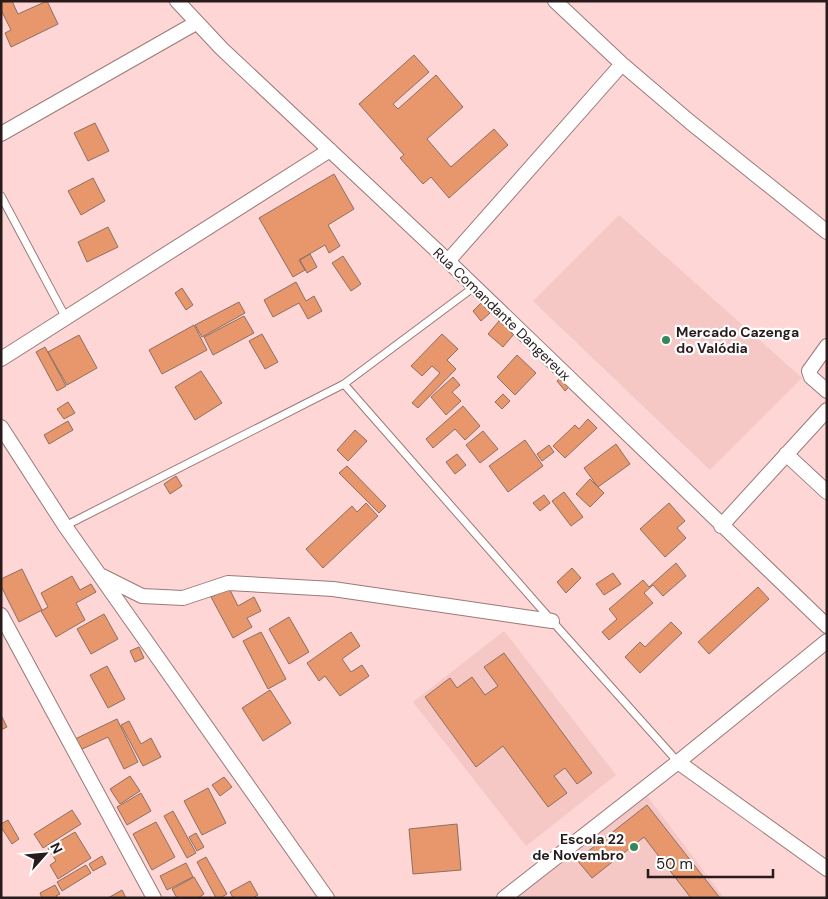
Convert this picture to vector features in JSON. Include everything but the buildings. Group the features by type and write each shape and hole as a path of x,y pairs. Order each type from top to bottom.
{"street":[{"name":"Rua Comandante Dangereux","path":"177,1 222,49 448,261 721,526 827,626"},
{"path":"555,1 622,64 690,122 827,232"},
{"path":"1,134 196,22"},
{"path":"448,261 622,64"},
{"path":"1,359 330,150"},
{"path":"827,346 809,371 810,377 827,391"},
{"path":"721,526 827,410"},
{"path":"1,427 65,526 328,898"},
{"path":"786,454 827,492"},
{"path":"100,575 142,596 183,598 228,583 324,589 552,621"},
{"path":"1,616 154,898"},
{"path":"504,898 678,762 827,641"},
{"path":"678,762 827,869"}],"lane":[{"path":"1,196 66,318"},
{"path":"65,526 344,384 474,287"},
{"path":"344,384 678,762"}],"shaded area":[{"name":"Mercado Cazenga do Valódia","path":"619,215 802,378 710,470 533,301"},
{"path":"504,631 616,775 526,846 413,702"},
{"name":"Escola 22 de Novembro","path":"647,796 724,898 517,898"}],"place":[{"name":"Mercado Cazenga do Valódia","path":"666,340"},
{"name":"Escola 22 de Novembro","path":"634,847"}]}
